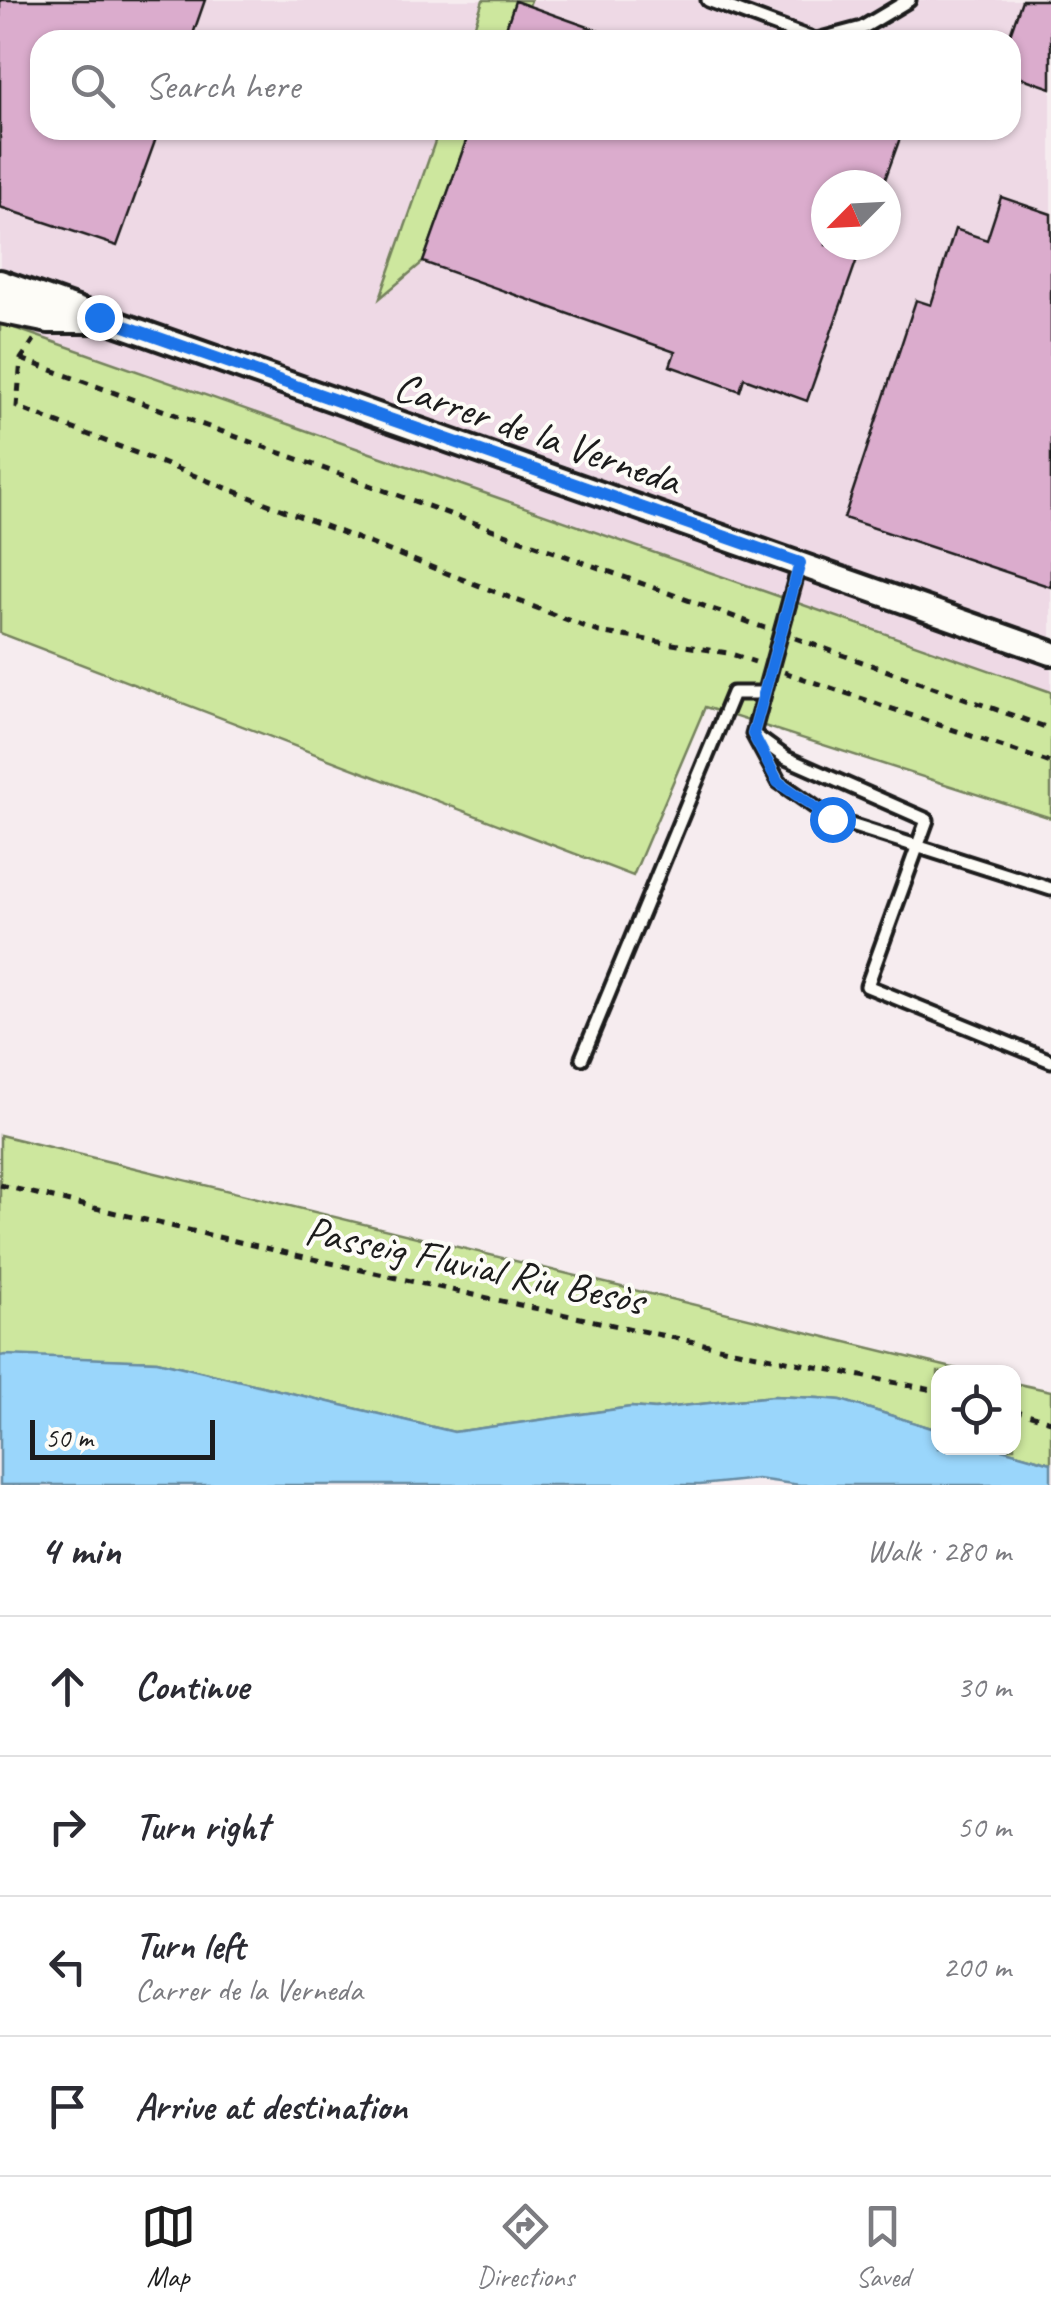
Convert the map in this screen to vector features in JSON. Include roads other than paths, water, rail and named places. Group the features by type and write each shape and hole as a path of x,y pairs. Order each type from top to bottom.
{"street":[{"name":"Carrer de la Verneda","path":"0,282 1051,653"},
{"path":"0,308 49,317 99,317"}],"lane":[{"path":"708,0 789,30"},
{"path":"878,19 882,10 879,0"},
{"path":"854,30 909,0"},
{"path":"800,563 753,734 778,782 832,819 1051,889"},
{"path":"582,1058 734,694 764,693"},
{"path":"753,734 786,758 928,820 867,986 1051,1061"}],"water":[{"path":"0,1356 157,1361 454,1432 631,1407 655,1409 773,1396 841,1400 931,1428 931,1455 1021,1455 1051,1463 1051,1485 800,1485 757,1479 700,1485 0,1485"}]}
